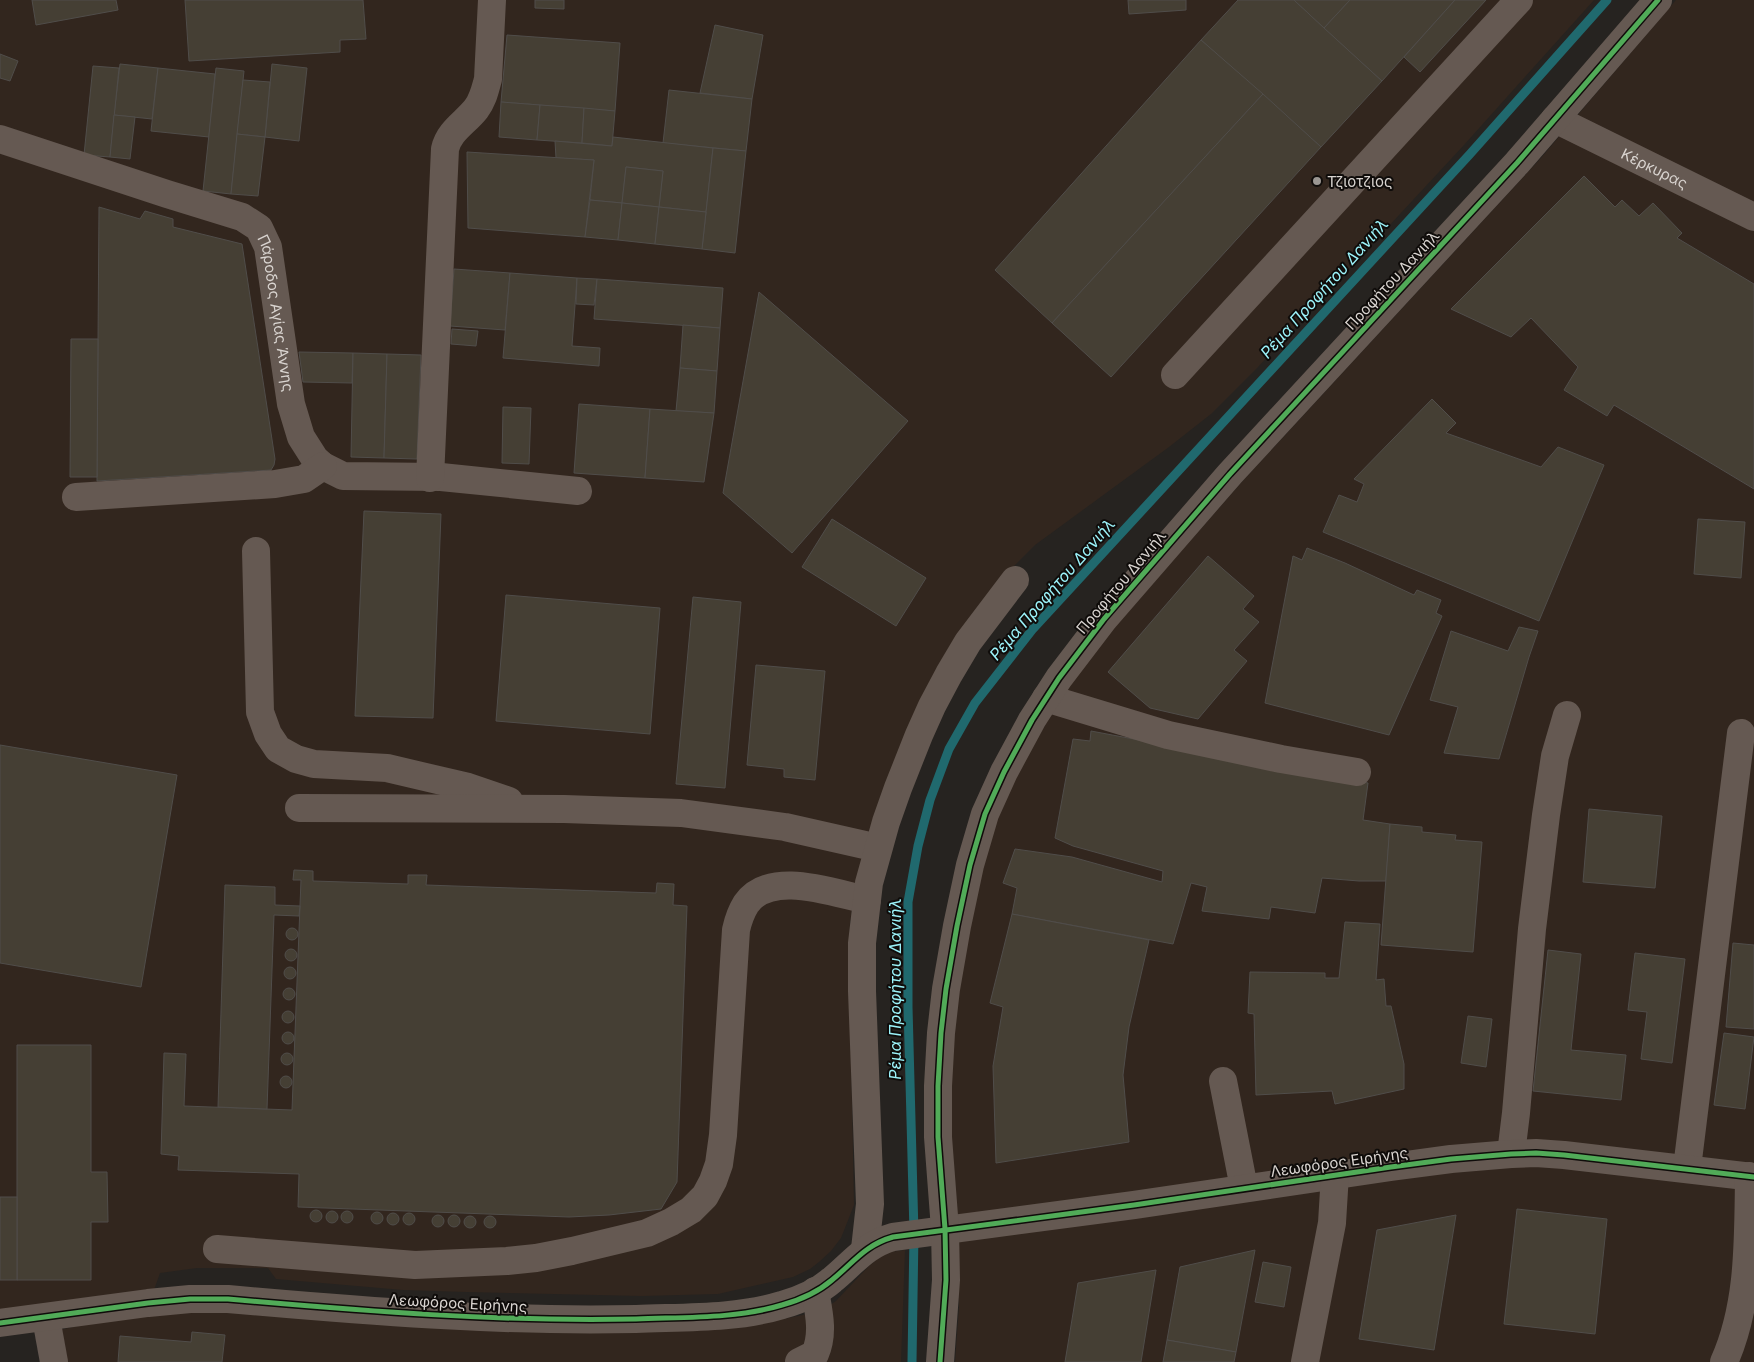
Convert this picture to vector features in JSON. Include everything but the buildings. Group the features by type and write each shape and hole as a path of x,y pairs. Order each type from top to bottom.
{"street":[{"path":"430,478 445,149 452,133 477,108 485,91 488,79 492,0"},
{"path":"1175,375 1519,0"},
{"name":"Προφήτου Δανιήλ","path":"940,1362 946,1280 937,1230 938,1086 942,1024 957,926 970,865 985,814 1004,772 1032,720 1059,678 1104,619 1194,515 1555,119 1658,0"},
{"name":"Κέρκυρας","path":"1555,119 1754,217"},
{"name":"Πάροδος Αγίας Άννης","path":"0,139 242,217 258,228 268,247 291,404 301,437 315,459 324,466 343,476 441,477 578,491"},
{"path":"76,496 275,484 304,479 324,466"},
{"path":"256,551 260,712 268,734 278,749 296,759 314,764 387,768 468,787 531,808"},
{"path":"865,1249 870,1204 862,943 869,883 886,822 908,762 932,706 948,674 968,642 1015,580"},
{"path":"1046,698 1168,735 1357,772"},
{"path":"1511,1154 1532,929 1546,814 1555,756 1567,715"},
{"path":"1687,1168 1741,733"},
{"path":"299,808 531,808 681,813 785,827 878,848"},
{"path":"217,1249 415,1265 458,1264 536,1258 563,1253 647,1233 672,1222 691,1210 704,1196 713,1181 719,1164 724,1135 736,930 740,915 747,903 757,894 770,887 785,885 805,887 867,900"},
{"path":"1223,1081 1244,1188"},
{"name":"Λεωφόρος Ειρήνης","path":"0,1323 190,1299 228,1299 479,1318 590,1320 756,1312 782,1305 816,1292 832,1280 865,1249 880,1240 937,1230 1134,1205 1336,1174 1451,1159 1536,1153 1752,1176"},
{"path":"1305,1362 1332,1223 1336,1174"},
{"path":"1724,1362 1735,1333 1744,1297 1752,1176"},
{"path":"799,1362 815,1354 821,1341 816,1292"},
{"path":"46,1318 54,1362"}],"shaded area":[{"path":"0,0 1594,0 1464,145 1258,367 1211,414 1035,545 1009,571 855,889 850,923 849,953 854,1205 841,1238 819,1262 810,1269 793,1277 718,1294 642,1296 403,1290 276,1279 268,1268 197,1268 160,1273 154,1290 0,1313"},
{"path":"1676,0 1754,0 1754,1362 955,1362 959,1307 949,1144 954,1011 978,872 1008,789 1068,685 1112,630 1240,484 1540,159"},
{"path":"905,1250 901,1362 67,1362 59,1330 134,1314 187,1309 773,1321 803,1315 827,1307 836,1301 881,1256 889,1252"}],"waterway":[{"name":"Ρέμα Προφήτου Δανιήλ","path":"912,1362 914,1233 908,1007 908,902 918,846 930,800 949,749 975,703 1032,630 1470,154 1607,0"}],"cycle path":[{"path":"940,1362 946,1280 945,1229 938,1137 941,1033 946,989 970,865 985,814 1004,772 1032,720 1059,678 1104,619 1230,474 1517,163 1658,0"},
{"path":"0,1323 190,1299 228,1299 380,1311 533,1319 636,1319 728,1315 764,1310 808,1295 827,1284 867,1249 893,1237 1134,1205 1391,1167 1451,1159 1536,1153 1754,1177"}],"place":[{"name":"Τζιοτζιος","path":"1317,181"}]}
